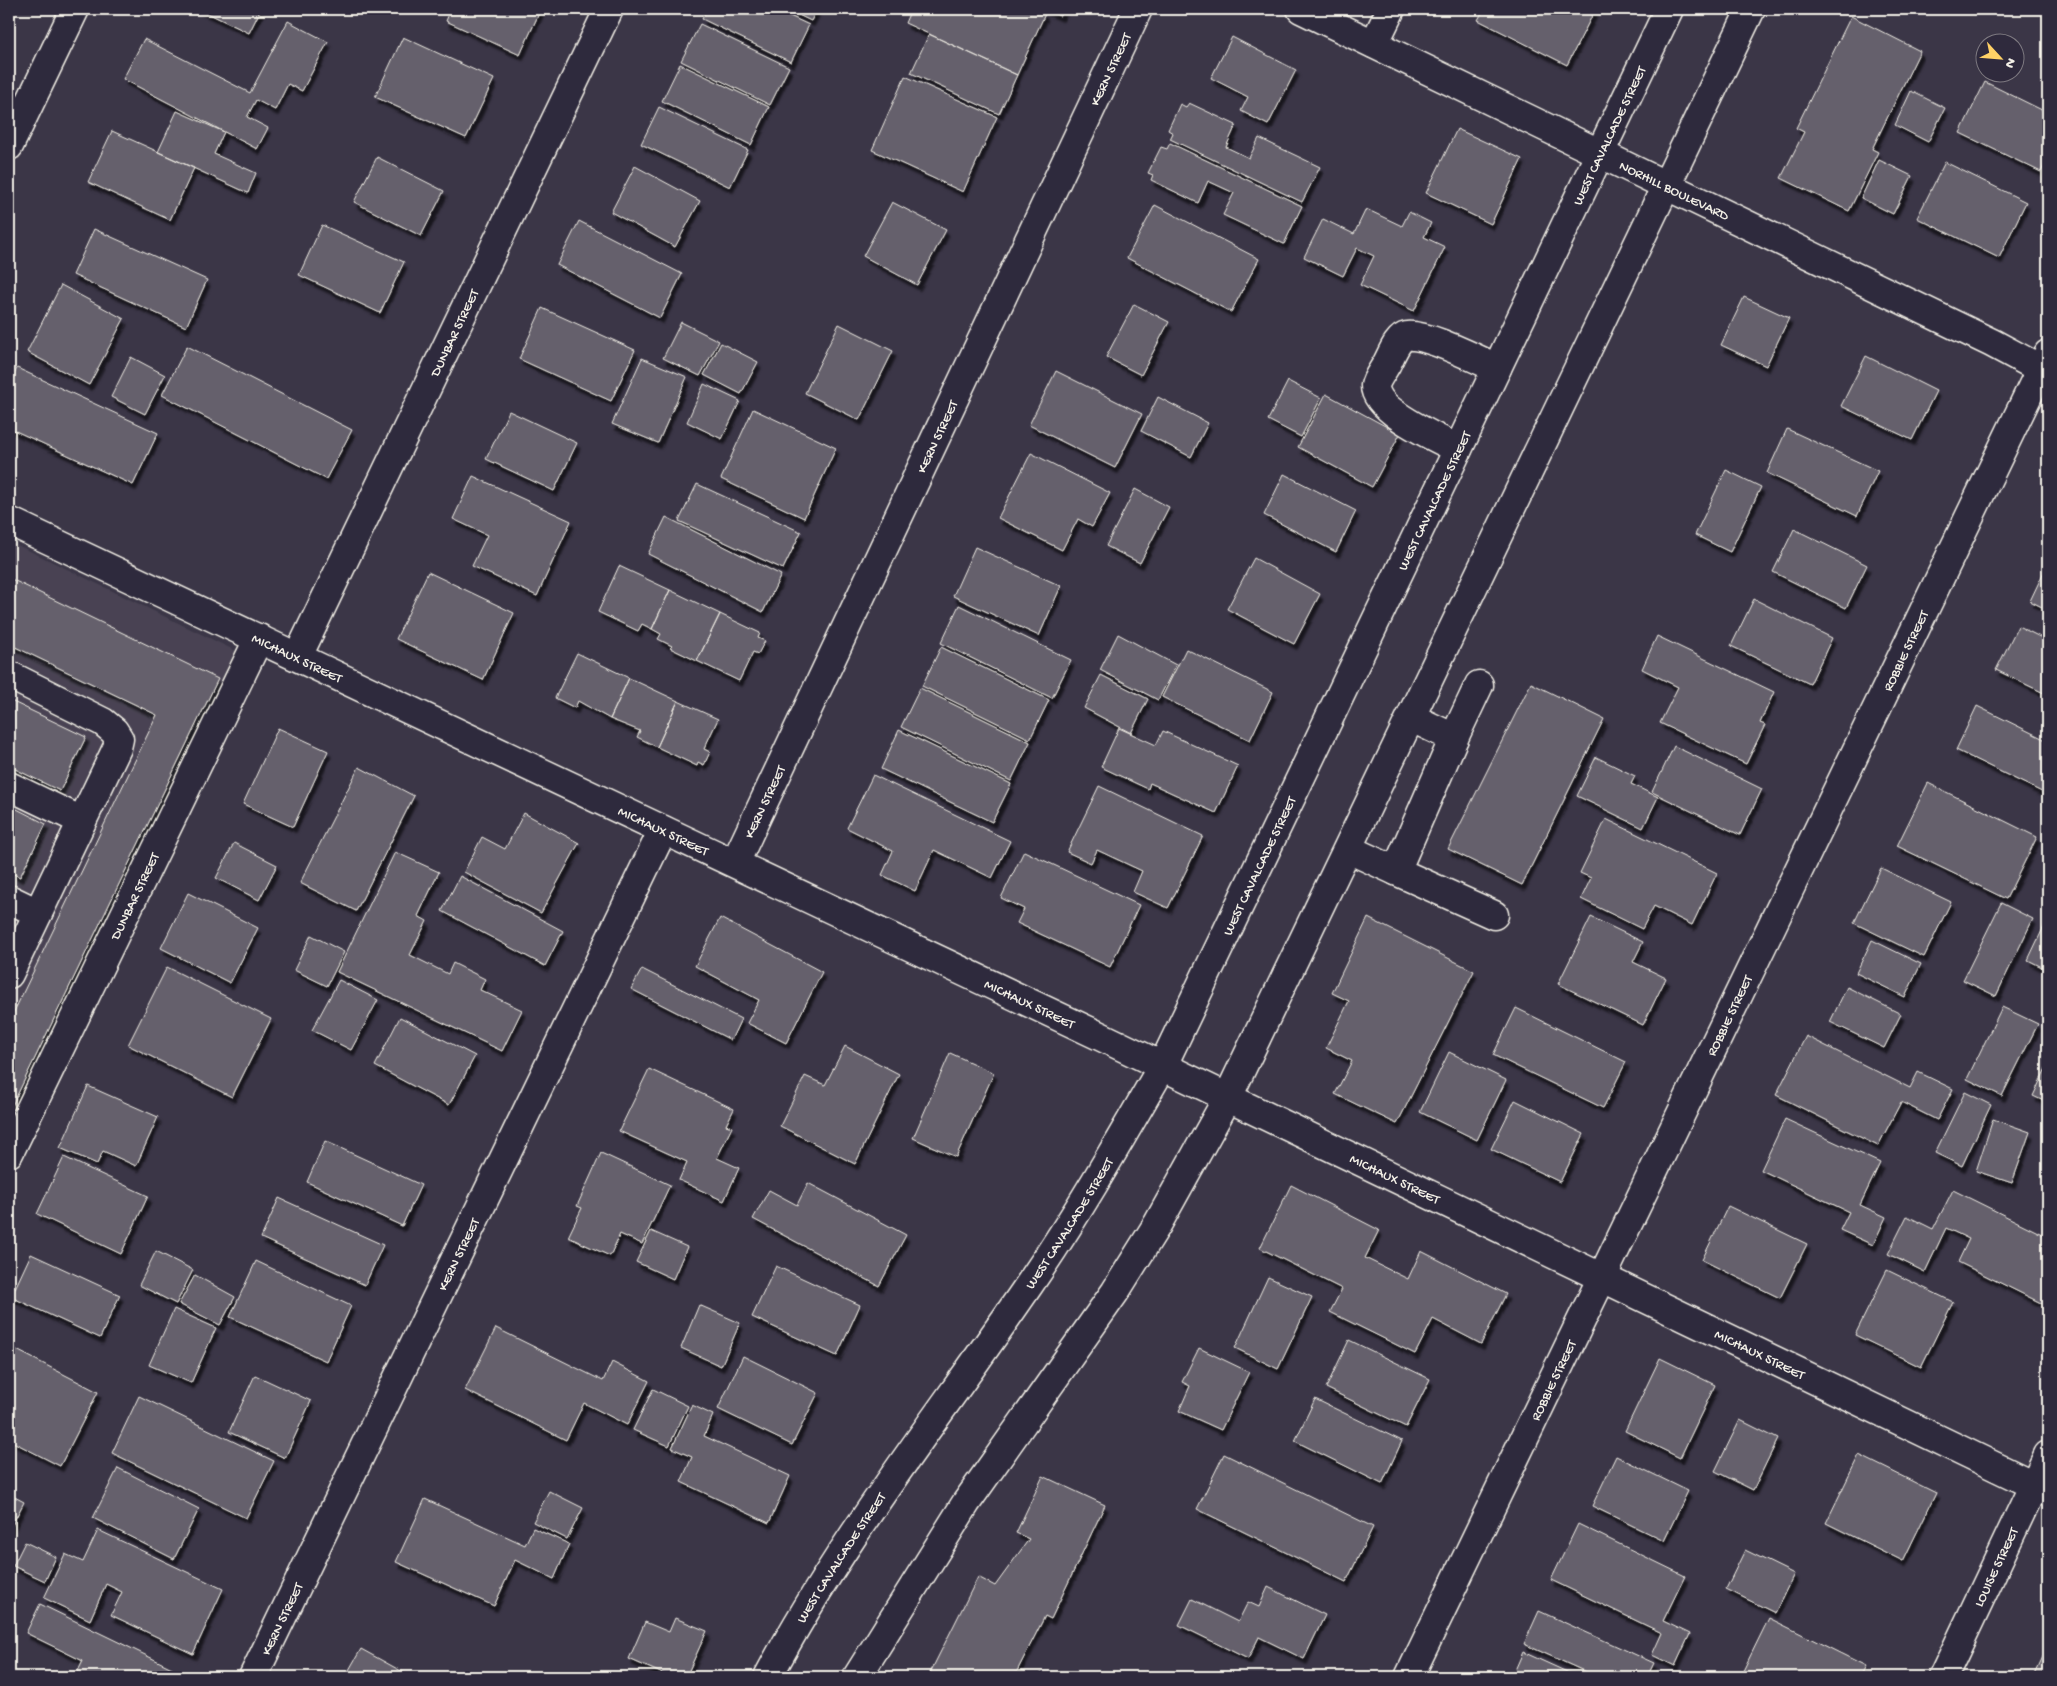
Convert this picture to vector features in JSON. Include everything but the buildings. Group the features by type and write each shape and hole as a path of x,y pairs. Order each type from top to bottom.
{"street":[{"path":"9,146 75,9"},
{"name":"DUNBAR STREET","path":"298,656 609,9"},
{"name":"KERN STREET","path":"735,863 1138,9"},
{"name":"NORHILL BOULEVARD","path":"1301,9 1992,343 2046,366"},
{"path":"1374,44 1391,9"},
{"name":"WEST CAVALCADE STREET","path":"770,1677 851,1536 1031,1282 1089,1194 1162,1066 1669,9"},
{"path":"857,1677 966,1503 1115,1292 1157,1225 1227,1099 1412,718 1665,184 1751,9"},
{"path":"1458,449 1418,428 1388,408 1376,393 1375,385 1399,341 1407,336 1425,339 1497,368"},
{"name":"ROBBIE STREET","path":"1410,1677 2046,366"},
{"name":"MICHAUX STREET","path":"9,521 1162,1066 1227,1099 2041,1489"},
{"name":"DUNBAR STREET","path":"9,1153 259,638"},
{"path":"9,675 103,722 114,731 119,739 117,748 9,974"},
{"path":"1396,871 1479,685"},
{"path":"1412,718 1454,738"},
{"path":"9,786 82,821"},
{"name":"KERN STREET","path":"253,1677 663,830"},
{"path":"1348,849 1494,915"},
{"path":"9,899 38,913"},
{"name":"LOUISE STREET","path":"1943,1677 2041,1489 2048,1455"}],"shaded area":[{"path":"9,541 236,651 9,1125"}]}
